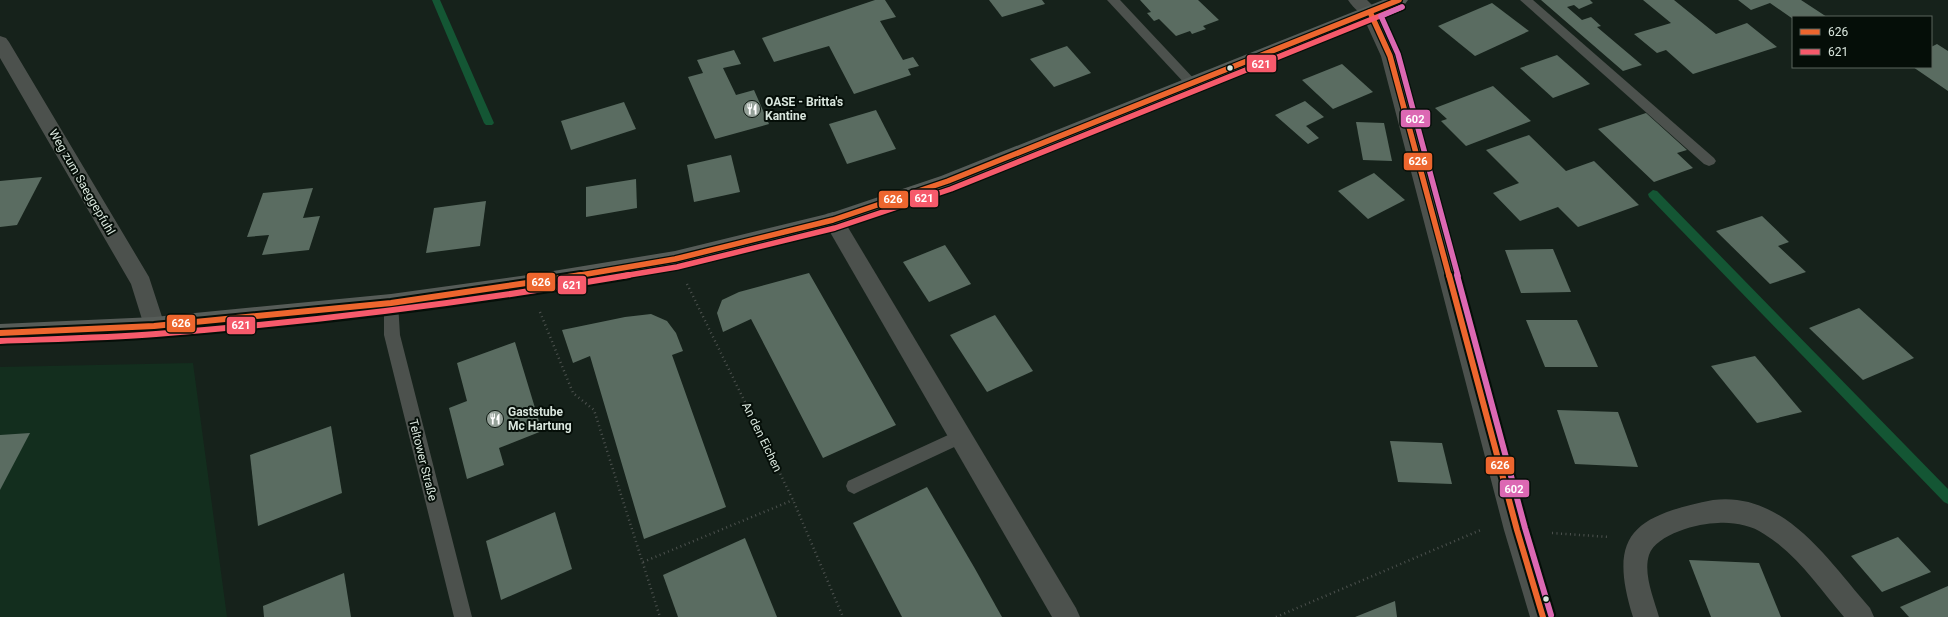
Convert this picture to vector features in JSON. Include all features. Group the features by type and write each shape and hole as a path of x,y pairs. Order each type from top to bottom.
{"main road":[{"path":"0,333 154,326 391,303 535,284 675,260 833,220 948,181 1192,84 1364,6 1399,0"}],"street":[{"path":"1364,6 1390,56 1517,530 1543,617"},
{"name":"Weg zum Saeggepfuhl","path":"0,42 141,283 154,326"},
{"path":"833,220 959,437 1067,617"},
{"path":"1646,617 1637,590 1636,568 1636,554 1644,540 1659,527 1716,511 1743,513 1773,525 1798,545 1860,617"}],"lane":[{"path":"1113,0 1192,84"},
{"path":"1526,0 1710,161"},
{"name":"Teltower Straße","path":"391,303 392,334 462,617"},
{"path":"854,486 959,437"}],"path":[{"name":"An den Eichen","path":"675,260 793,500 843,617"},
{"path":"535,284 538,307 572,393 594,410 660,617"},
{"path":"643,562 793,500"},
{"path":"1276,617 1488,527 1644,540"}],"shaded area":[{"path":"193,363 227,617 0,617 0,367"}],"building":[{"path":"875,0 885,0 896,17 880,21 903,60 913,57 919,66 908,69 911,75 854,94 829,46 774,62 762,38"},
{"path":"989,0 1042,0 1045,4 1002,17"},
{"path":"1140,0 1198,0 1219,20 1203,26 1206,29 1192,34 1190,31 1176,36 1159,19 1154,21 1147,13 1151,12"},
{"path":"1541,0 1590,0 1593,3 1579,9 1574,5 1567,7 1582,20 1591,17 1601,26 1597,27 1642,65 1623,71"},
{"path":"1643,0 1674,0 1716,34 1747,23 1777,47 1693,74 1666,50 1657,53 1634,34 1671,23"},
{"path":"1738,0 1801,0 1825,16 1792,16 1792,18 1770,3 1751,10"},
{"path":"1492,3 1529,31 1475,56 1438,26"},
{"path":"1937,44 1948,51 1948,91 1914,68 1932,68 1932,46"},
{"path":"1067,46 1091,73 1054,87 1030,59"},
{"path":"734,50 741,64 723,68 736,95 754,90 769,124 715,139 688,77 703,73 697,60"},
{"path":"1557,55 1590,84 1553,98 1520,68"},
{"path":"1342,64 1373,92 1333,109 1302,80"},
{"path":"1493,86 1531,121 1466,146 1441,121 1447,119 1435,108"},
{"path":"1305,101 1324,117 1306,126 1319,138 1308,144 1275,115"},
{"path":"624,102 636,129 571,150 561,121"},
{"path":"876,110 896,149 847,164 829,124"},
{"path":"1646,113 1687,150 1677,153 1693,168 1654,182 1598,129"},
{"path":"1356,122 1384,123 1392,161 1363,160"},
{"path":"1529,135 1566,171 1594,161 1639,205 1578,227 1558,207 1520,221 1493,193 1519,183 1486,150"},
{"path":"731,155 740,192 694,202 687,165"},
{"path":"1374,173 1405,200 1368,219 1338,191"},
{"path":"42,177 17,225 0,227 0,181"},
{"path":"636,179 637,208 586,217 586,187"},
{"path":"313,188 303,218 320,216 309,250 262,255 269,235 247,237 263,193"},
{"path":"486,201 480,246 426,253 434,208"},
{"path":"1762,216 1789,242 1778,246 1806,272 1770,284 1716,231"},
{"path":"945,245 971,284 929,302 903,262"},
{"path":"1553,249 1571,292 1521,293 1505,250"},
{"path":"809,273 896,425 823,458 751,319 723,332 717,313 722,300 739,292"},
{"path":"1859,308 1914,358 1863,380 1809,328"},
{"path":"651,314 667,321 676,333 683,351 672,355 726,507 644,539 590,356 573,363 562,330 625,317"},
{"path":"995,315 1033,371 987,392 950,335"},
{"path":"1526,320 1577,320 1598,367 1545,367"},
{"name":"Gaststube Mc Hartung","path":"515,342 542,431 499,448 504,465 467,479 449,408 467,401 457,363"},
{"path":"1755,356 1802,412 1757,423 1711,366"},
{"path":"1557,410 1618,412 1638,467 1575,464"},
{"path":"331,426 342,493 258,526 250,455"},
{"path":"30,433 0,490 0,435"},
{"path":"1390,441 1442,443 1452,484 1398,482"},
{"path":"927,487 1002,617 902,617 853,523"},
{"path":"555,512 572,569 501,600 486,541"},
{"path":"1898,537 1931,572 1882,592 1851,556"},
{"path":"745,538 777,617 678,617 663,575"},
{"path":"1689,560 1759,563 1781,617 1711,617"},
{"path":"344,573 351,617 264,617 263,606"},
{"path":"1948,586 1948,617 1909,617 1900,607"},
{"path":"1395,601 1397,617 1355,617"}],"waterway":[{"path":"436,0 489,123"},
{"path":"1653,194 1948,498"}],"transit line":[{"name":"626","path":"0,333 154,326 391,303 535,283 675,259 833,220 948,181 1399,0"},
{"name":"621","path":"0,341 155,334 392,311 536,291 677,267 835,228 951,189 1402,7"},
{"name":"602","path":"1402,7 1381,16 1398,54 1525,528 1551,615"},
{"name":"626","path":"1370,12 1390,56 1517,530 1543,617"}],"place":[{"name":"OASE - Britta's Kantine","path":"752,109"},
{"name":"Gaststube Mc Hartung","path":"495,419"}]}
